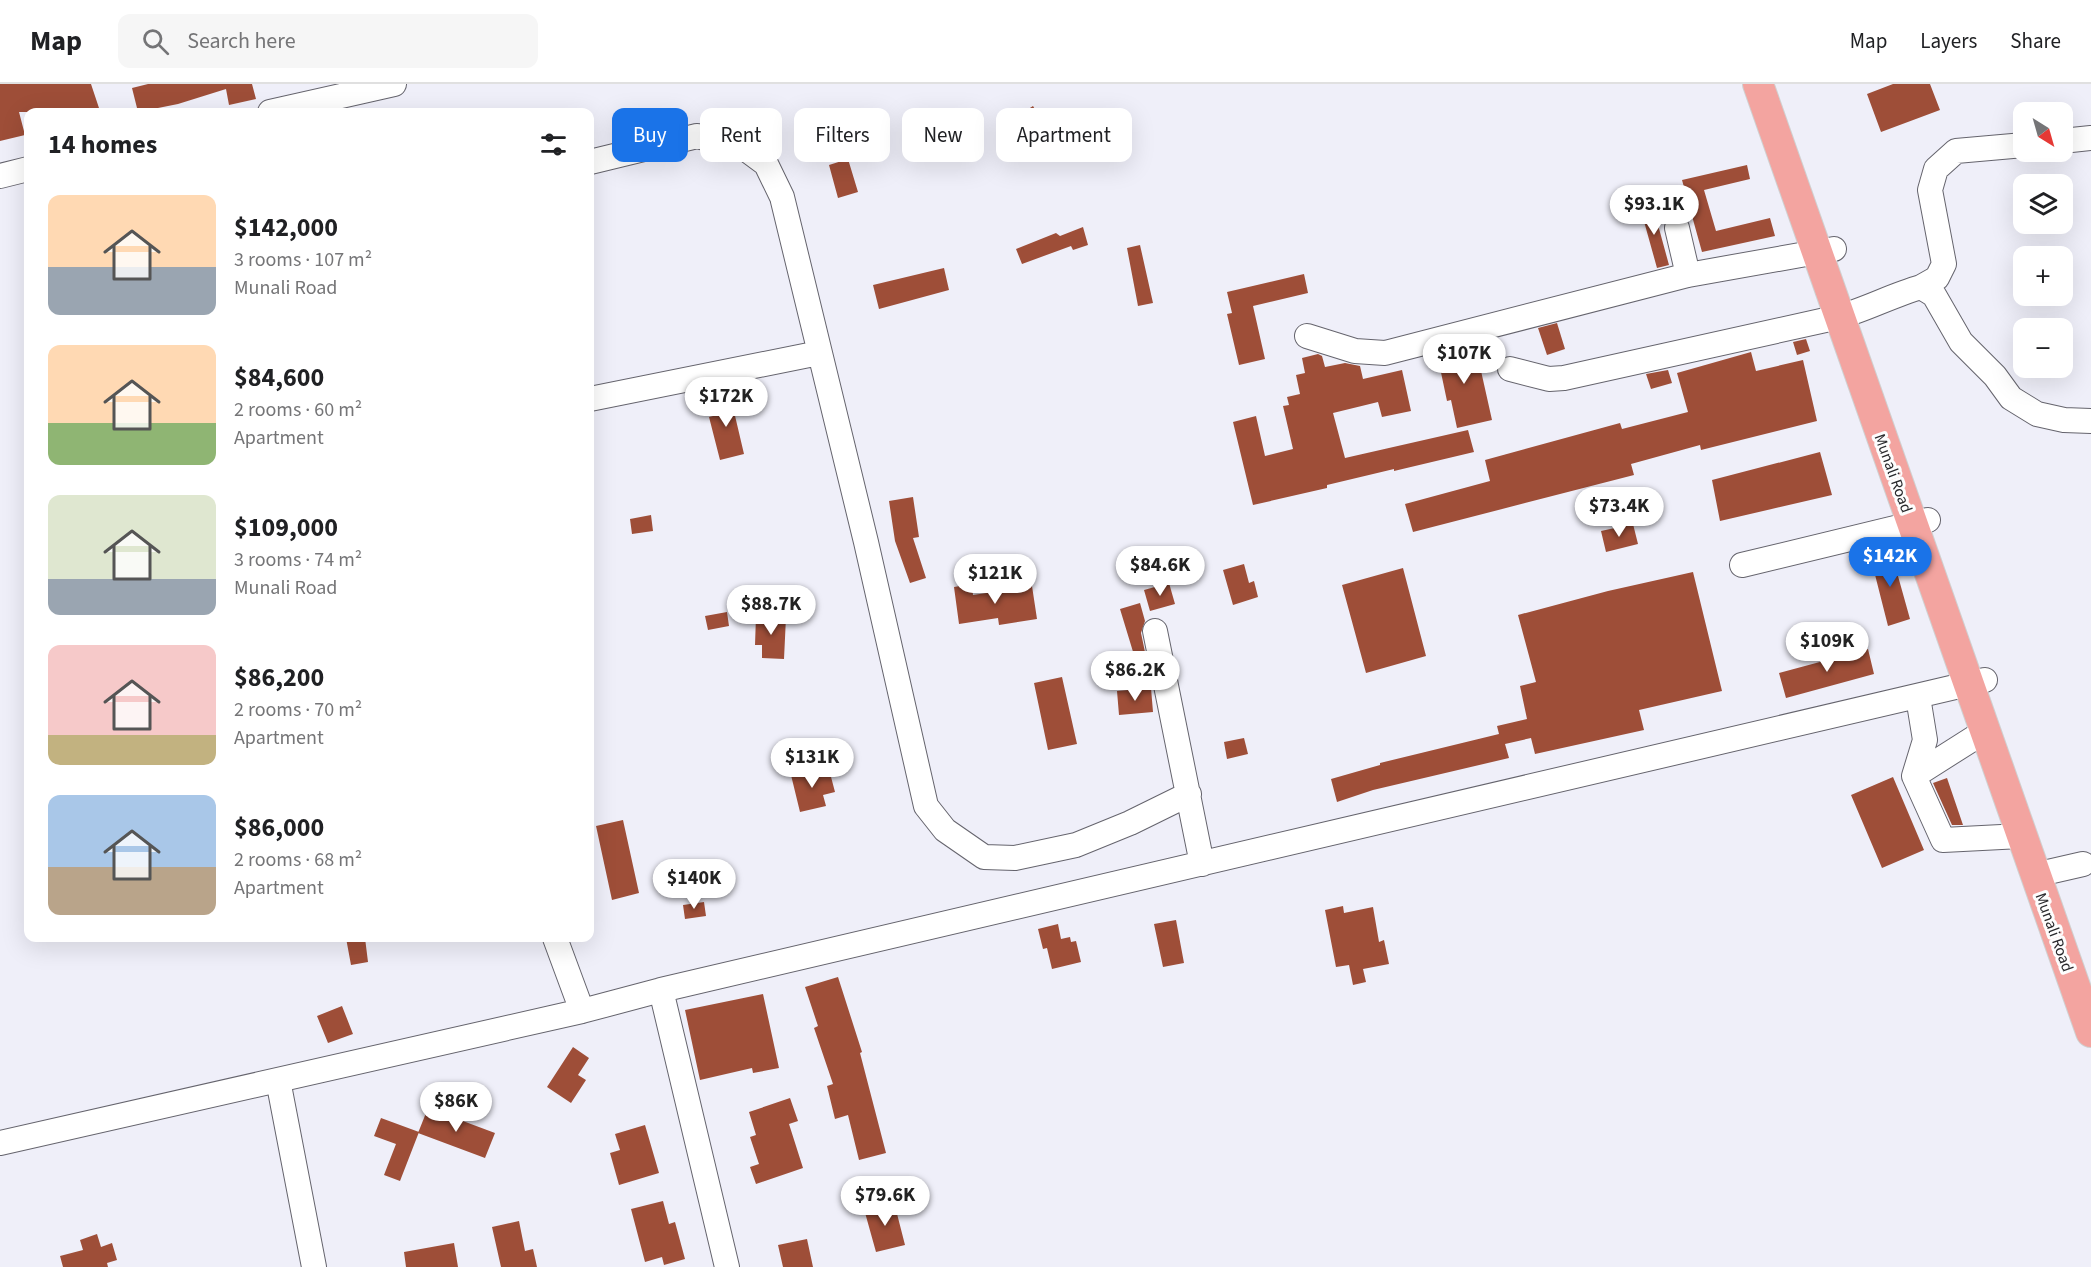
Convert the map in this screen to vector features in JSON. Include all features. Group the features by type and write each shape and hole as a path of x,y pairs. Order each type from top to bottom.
{"main road":[{"name":"Munali Road","path":"1758,84 1825,250"},
{"name":"Munali Road","path":"1777,84 1825,250 1977,682 2042,874 2091,1032"},
{"name":"Munali Road","path":"1977,682 1986,731 2020,836 2042,874 2091,983"}],"street":[{"path":"284,108 353,88 394,84"},
{"path":"594,161 697,136 742,147 766,164 782,198 866,542 926,806 945,830 984,857 1015,858 1076,845 1130,823 1189,794"},
{"path":"2073,140 2091,138"},
{"path":"1510,369 1549,379 1564,378 1847,315 1895,294 1921,287 1937,278 1944,264 1930,190 1936,169 1956,151 2013,146"},
{"path":"0,176 24,170"},
{"path":"1677,228 1688,275"},
{"path":"1307,336 1355,351 1385,353 1688,275 1825,250"},
{"path":"1921,287 1934,295 1961,342 1995,376 2011,398 2037,414 2064,420 2091,421"},
{"path":"594,398 819,353"},
{"path":"1742,565 1920,522"},
{"path":"1155,631 1202,864"},
{"path":"0,1143 582,1011 661,990 1977,682"},
{"path":"1918,696 1925,740 1914,776 1943,840 2020,836"},
{"path":"1914,776 1986,731"},
{"path":"2042,874 2083,864"},
{"path":"556,942 582,1011"},
{"path":"661,990 727,1267"},
{"path":"278,1080 314,1267"}],"building":[{"path":"0,84 91,84 99,108 24,108 24,112 19,112 24,135 0,141"},
{"path":"148,84 252,84 256,99 229,105 226,89 178,104 158,108 137,108 132,88"},
{"path":"1893,84 1930,84 1940,110 1881,132 1867,94"},
{"path":"849,162 858,192 838,198 829,165"},
{"path":"1747,165 1750,179 1704,190 1716,231 1770,218 1775,236 1702,252 1682,180"},
{"path":"1652,203 1669,265 1657,268 1640,207"},
{"path":"1083,227 1088,245 1073,250 1071,246 1022,264 1016,249 1056,233 1060,236"},
{"path":"1140,245 1153,303 1138,306 1127,248"},
{"path":"944,268 949,290 879,309 873,285"},
{"path":"1304,274 1308,293 1253,306 1265,359 1239,365 1227,314 1232,313 1227,292"},
{"path":"1557,323 1565,349 1547,355 1538,328"},
{"path":"1806,339 1810,351 1797,355 1793,342"},
{"path":"1475,344 1492,420 1457,428 1451,400 1447,401 1439,363 1430,364 1429,356"},
{"path":"1751,352 1756,371 1803,360 1817,421 1701,450 1700,445 1631,464 1634,475 1413,532 1405,504 1490,481 1485,460 1620,423 1622,429 1688,412 1677,373"},
{"path":"1318,354 1322,356 1325,367 1345,363 1360,366 1363,379 1402,370 1411,411 1382,417 1378,402 1333,413 1345,458 1468,430 1474,452 1327,485 1327,488 1253,505 1233,422 1256,416 1265,456 1293,449 1283,406 1289,405 1287,397 1300,394 1296,375 1305,373 1302,358"},
{"path":"1668,370 1672,383 1651,389 1646,374"},
{"path":"728,386 744,454 720,460 709,417 721,414 719,388"},
{"path":"1820,452 1832,495 1720,521 1712,480"},
{"path":"913,497 919,537 913,538 926,578 910,583 895,541 889,501"},
{"path":"651,515 653,531 632,534 630,519"},
{"path":"1633,524 1638,544 1606,552 1601,531"},
{"path":"1891,551 1910,619 1888,626 1870,555"},
{"path":"1244,564 1249,583 1254,581 1258,597 1233,605 1223,570"},
{"path":"1403,568 1426,656 1366,673 1342,585"},
{"path":"1693,572 1722,691 1639,710 1644,730 1535,754 1531,738 1505,744 1509,758 1373,790 1337,802 1331,779 1380,765 1380,763 1499,734 1497,726 1527,719 1520,686 1536,682 1518,615 1608,591"},
{"path":"1169,583 1175,604 1150,611 1144,590"},
{"path":"972,584 973,595 1032,586 1037,619 999,625 998,618 959,624 954,587"},
{"path":"1140,603 1145,621 1141,633 1145,652 1134,655 1120,609"},
{"path":"727,612 729,626 708,630 705,616"},
{"path":"756,616 786,617 784,659 762,658 762,645 755,645"},
{"path":"1868,649 1874,674 1786,698 1779,673"},
{"path":"1062,677 1077,744 1048,750 1034,683"},
{"path":"1151,688 1153,712 1119,715 1117,691"},
{"path":"1244,738 1248,754 1227,759 1224,742"},
{"path":"814,769 816,777 830,773 835,792 823,795 826,806 800,812 791,775"},
{"path":"1893,777 1924,850 1882,868 1851,795"},
{"path":"1947,778 1963,825 1952,825 1933,783"},
{"path":"623,820 639,893 612,900 596,826"},
{"path":"704,902 706,916 685,919 683,905"},
{"path":"1343,906 1344,913 1373,907 1379,942 1384,940 1389,964 1363,969 1366,982 1353,985 1349,965 1336,967 1325,910"},
{"path":"1176,920 1184,963 1163,967 1154,924"},
{"path":"1058,924 1061,939 1070,937 1071,942 1076,941 1081,962 1052,969 1047,948 1043,949 1038,929"},
{"path":"347,942 366,942 368,962 351,965"},
{"path":"838,977 862,1052 860,1053 886,1153 859,1160 848,1115 835,1119 827,1086 833,1084 814,1028 818,1026 805,987"},
{"path":"763,994 779,1068 753,1073 752,1068 700,1080 685,1010"},
{"path":"342,1006 353,1034 328,1043 317,1016"},
{"path":"573,1047 589,1058 578,1075 586,1080 571,1103 547,1087"},
{"path":"790,1098 798,1121 789,1124 803,1168 756,1184 750,1167 759,1164 750,1137 756,1135 749,1112"},
{"path":"428,1108 495,1133 485,1158 418,1133"},
{"path":"381,1118 419,1132 400,1181 384,1175 396,1144 374,1136"},
{"path":"645,1125 659,1173 619,1185 610,1153 620,1150 615,1134"},
{"path":"663,1201 669,1224 675,1222 685,1259 664,1265 662,1257 645,1262 631,1209"},
{"path":"894,1202 905,1245 876,1252 864,1209"},
{"path":"519,1221 525,1251 533,1249 537,1267 501,1267 492,1227"},
{"path":"97,1234 101,1247 112,1243 117,1260 107,1263 108,1267 63,1267 60,1256 83,1250 80,1240"},
{"path":"807,1239 813,1267 783,1267 778,1245"},
{"path":"454,1243 458,1267 406,1267 404,1252"}]}
